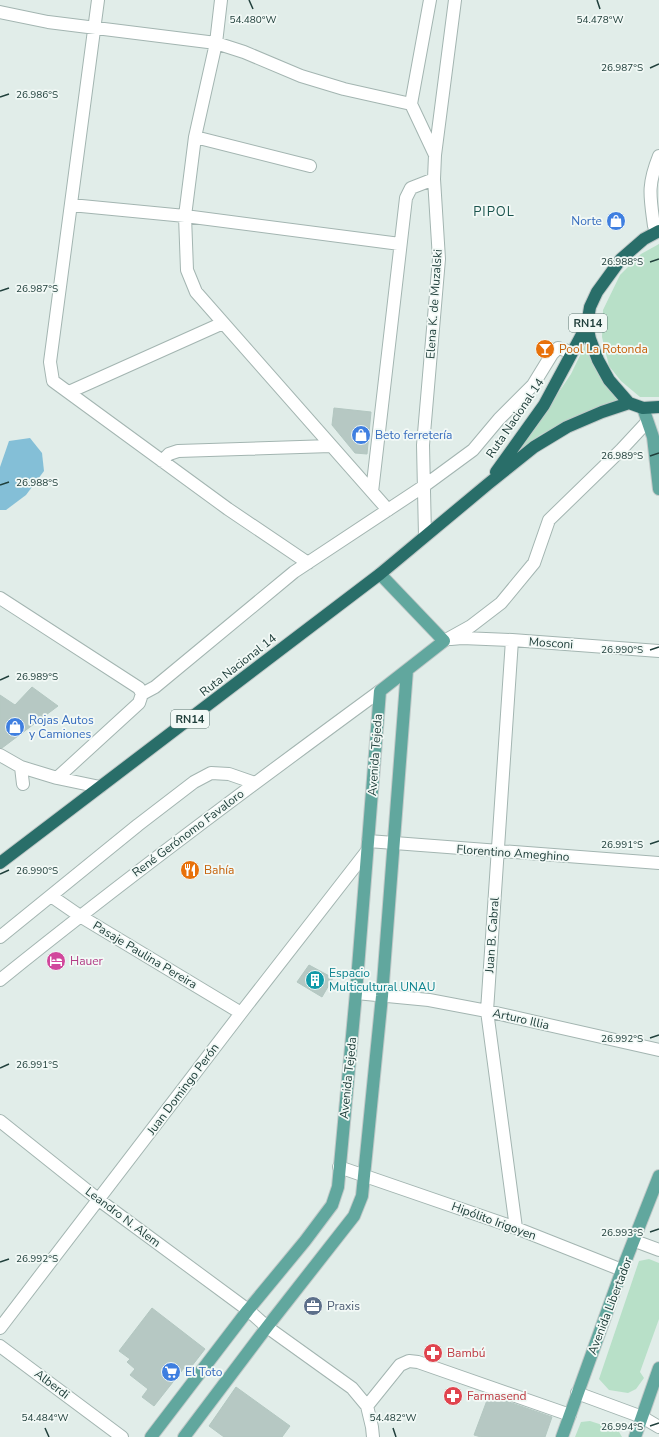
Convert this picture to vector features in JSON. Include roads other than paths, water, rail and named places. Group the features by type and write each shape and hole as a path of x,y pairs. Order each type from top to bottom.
{"highway":[{"name":"Ruta Nacional 14","path":"488,484 544,404 587,325 590,307 597,292 621,259 657,226"},
{"name":"Ruta Nacional 14","path":"587,325 590,339 605,373 609,380 629,403 643,408 659,407"},
{"name":"Ruta Nacional 14","path":"0,863 380,574 534,447 567,427 602,412 629,403"}],"main road":[{"path":"643,408 653,437 659,489"},
{"path":"380,574 444,640 380,691"},
{"name":"Avenida Tejeda","path":"184,1437 354,1216 362,1196 382,996 407,670"},
{"name":"Avenida Tejeda","path":"151,1437 248,1310 305,1241 332,1205 338,1187 356,993 380,691"},
{"name":"Avenida Libertador","path":"562,1437 622,1270 659,1176"},
{"path":"635,1437 659,1368"}],"street":[{"path":"98,0 50,362 53,381 228,508 308,563"},
{"path":"221,0 216,43 196,137 185,216 187,270 196,292 388,510"},
{"path":"430,0 411,104 436,155"},
{"name":"Elena K. de Muzalski","path":"425,536 423,445 439,259 434,179 455,0"},
{"path":"0,12 48,22 216,43 244,52 301,76 344,89 411,104"},
{"path":"196,137 310,166"},
{"path":"657,226 649,193 652,173 659,156"},
{"path":"372,492 406,198 411,188 434,179"},
{"path":"71,205 185,216 400,244"},
{"path":"69,392 223,323"},
{"path":"57,778 138,703 142,694 155,687 294,572 424,486 473,450 499,419 533,385 552,354 558,348 571,352"},
{"path":"444,640 471,626 501,604 534,564 549,520 621,450 647,422"},
{"path":"162,460 169,454 178,451 331,446"},
{"path":"0,598 139,688 142,694"},
{"name":"Mosconi","path":"444,640 462,638 512,640 659,651"},
{"name":"Juan B. Cabral","path":"512,640 487,1011 516,1228"},
{"name":"René Gerónomo Favaloro","path":"0,980 80,916 254,783 380,691"},
{"path":"0,755 22,767 57,778 100,787"},
{"path":"22,767 23,784"},
{"path":"0,937 194,782 211,773 229,774 254,783"},
{"name":"Florentino Ameghino","path":"367,846 394,843 659,863"},
{"name":"Juan Domingo Perón","path":"0,1328 99,1200 367,846"},
{"name":"Pasaje Paulina Pereira","path":"51,896 80,916 241,1013"},
{"name":"Arturo Illia","path":"356,993 430,1000 487,1011 659,1050"},
{"name":"Leandro N. Alem","path":"0,1121 99,1200 268,1326"},
{"name":"Hipólito Irigoyen","path":"339,1166 516,1228 622,1270"},
{"path":"634,1241 659,1250"},
{"path":"268,1326 352,1388 367,1406 373,1437"},
{"name":"Alberdi","path":"0,1346 122,1437"},
{"path":"367,1406 400,1365 409,1361 418,1362 570,1415"},
{"path":"577,1393 642,1417 659,1427"}],"water":[{"path":"30,438 42,453 44,471 26,495 6,510 0,510 0,467 9,441"}],"place":[{"name":"Norte","path":"616,221"},
{"name":"Pool La Rotonda","path":"545,349"},
{"name":"Beto ferretería","path":"361,435"},
{"name":"Rojas Autos y Camiones","path":"15,727"},
{"name":"Bahía","path":"190,870"},
{"name":"Hauer","path":"56,961"},
{"name":"Espacio Multicultural UNAU","path":"315,980"},
{"name":"Praxis","path":"313,1306"},
{"name":"Bambú","path":"433,1353"},
{"name":"El Toto","path":"171,1372"},
{"name":"Farmasend","path":"453,1396"}],"district":[{"name":"PIPOL","path":"494,211"}]}
